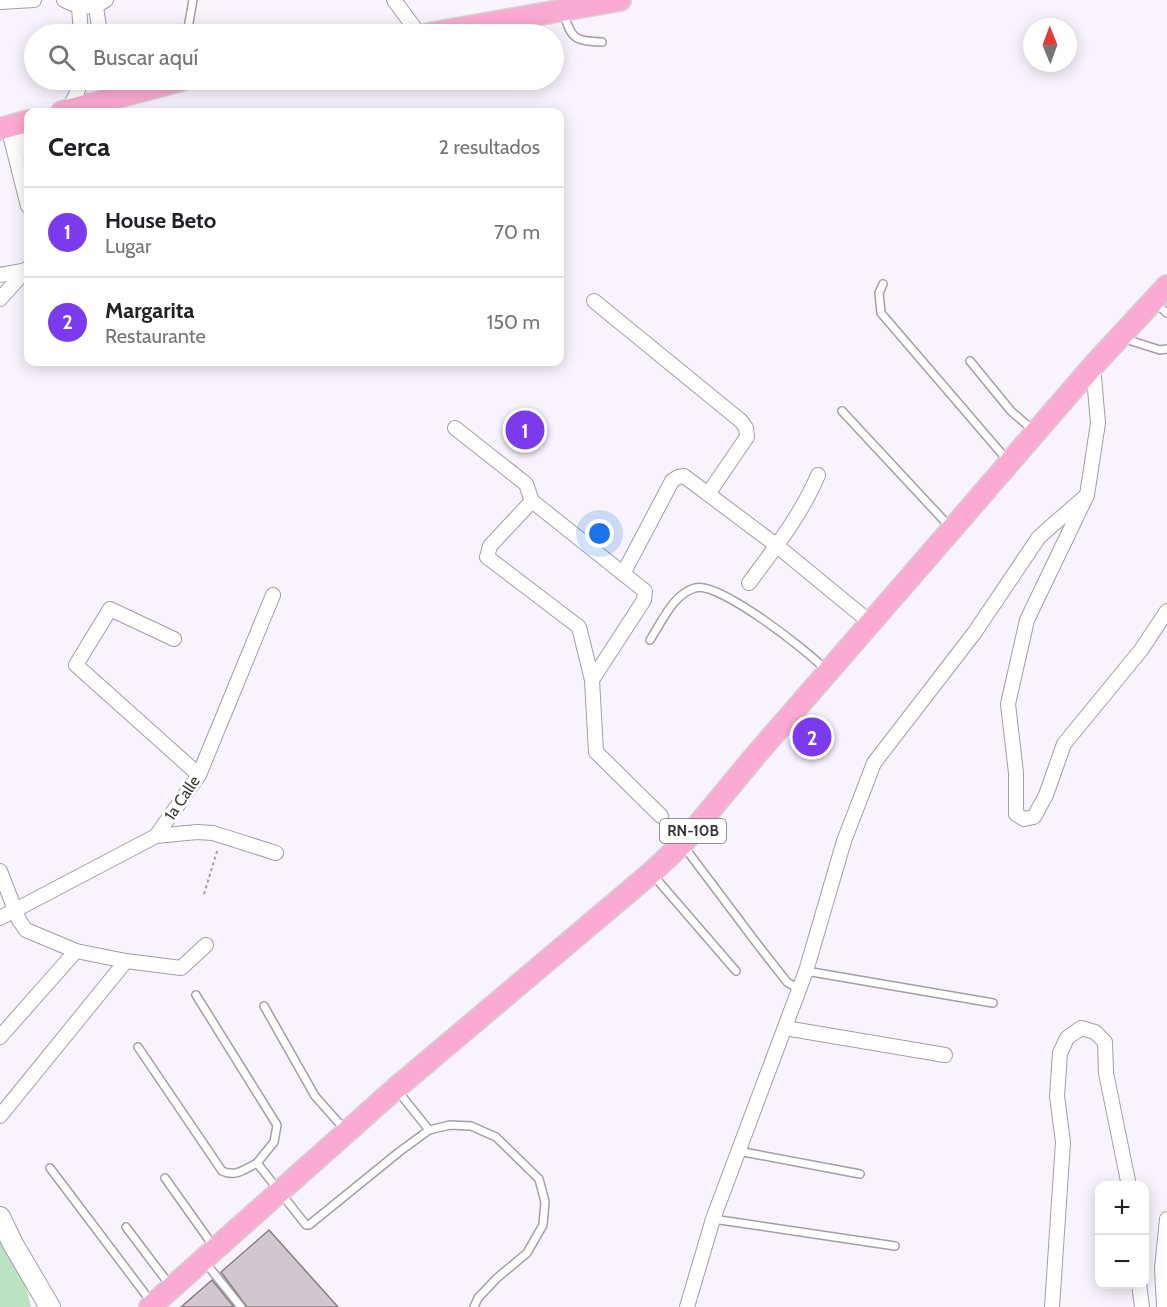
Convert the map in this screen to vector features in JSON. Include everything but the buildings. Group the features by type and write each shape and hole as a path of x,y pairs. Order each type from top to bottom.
{"main road":[{"path":"468,24 527,9 563,10 619,0"},
{"path":"73,108 111,90"},
{"name":"RN-10B","path":"152,1306 396,1089 651,873 683,843 1093,366 1119,338 1163,300"}],"street":[{"path":"0,3 34,0"},
{"path":"64,0 80,8 101,4 100,24"},
{"path":"394,0 412,24"},
{"path":"80,8 81,24"},
{"path":"67,108 78,90"},
{"path":"13,125 24,184"},
{"path":"0,275 24,270"},
{"path":"0,299 24,273"},
{"path":"594,301 741,421 746,428 747,437 708,494"},
{"path":"1093,366 1098,423 1087,495 1027,620 1008,704 1016,773 1016,814 1024,819 1034,817 1046,795 1064,744 1141,650 1167,611"},
{"path":"455,428 526,484 532,501 645,591 646,596 592,680"},
{"path":"748,583 811,491 818,475"},
{"path":"622,574 672,482 684,476 776,545 871,623"},
{"path":"687,1307 713,1220 800,990 844,841 874,763 975,632 1039,537 1087,495"},
{"path":"532,501 490,546 487,557 579,627 592,680 596,752 661,816"},
{"name":"1a Calle","path":"0,918 156,836 199,775 273,595"},
{"path":"174,639 110,609 76,664 199,775"},
{"path":"156,836 197,832 222,836 276,853"},
{"path":"0,871 14,910 26,930 76,951 126,961 181,968 207,945"},
{"path":"0,1037 76,951"},
{"path":"0,1116 126,961"},
{"path":"785,1028 945,1055"},
{"path":"1052,1307 1063,1142 1057,1096 1060,1053 1067,1038 1081,1028 1095,1032 1105,1042 1106,1073 1128,1181"},
{"path":"0,1217 50,1307"},
{"path":"1164,1307 1162,1268 1167,1219"},
{"path":"1140,1289 1142,1307"}],"lane":[{"path":"188,24 192,0"},
{"path":"563,10 571,34 580,41 602,42"},
{"path":"13,125 24,154"},
{"path":"883,284 879,293 881,313 1010,462"},
{"path":"1119,338 1160,350 1167,348"},
{"path":"970,361 1011,411 1036,432"},
{"path":"842,411 952,529"},
{"path":"650,640 679,596 696,587 711,588 790,639 828,672"},
{"path":"661,816 787,982 800,990"},
{"path":"651,873 736,971"},
{"path":"806,971 993,1003"},
{"path":"138,1047 222,1171 237,1174 256,1163 274,1142 278,1125 196,995"},
{"path":"264,1006 315,1096 347,1132"},
{"path":"396,1089 429,1130"},
{"path":"256,1163 309,1226 429,1130 450,1125 471,1126 496,1137 539,1179 545,1202 543,1225 527,1253 497,1278 478,1298 474,1307"},
{"path":"738,1152 860,1174"},
{"path":"50,1168 152,1306"},
{"path":"165,1178 241,1307"},
{"path":"713,1220 895,1246"},
{"path":"126,1227 173,1289"}],"path":[{"path":"204,894 222,836"}],"green space":[{"path":"0,1235 20,1264 31,1307 0,1307"}],"place":[{"name":"House Beto","path":"525,430"},
{"name":"Margarita","path":"812,737"}]}
